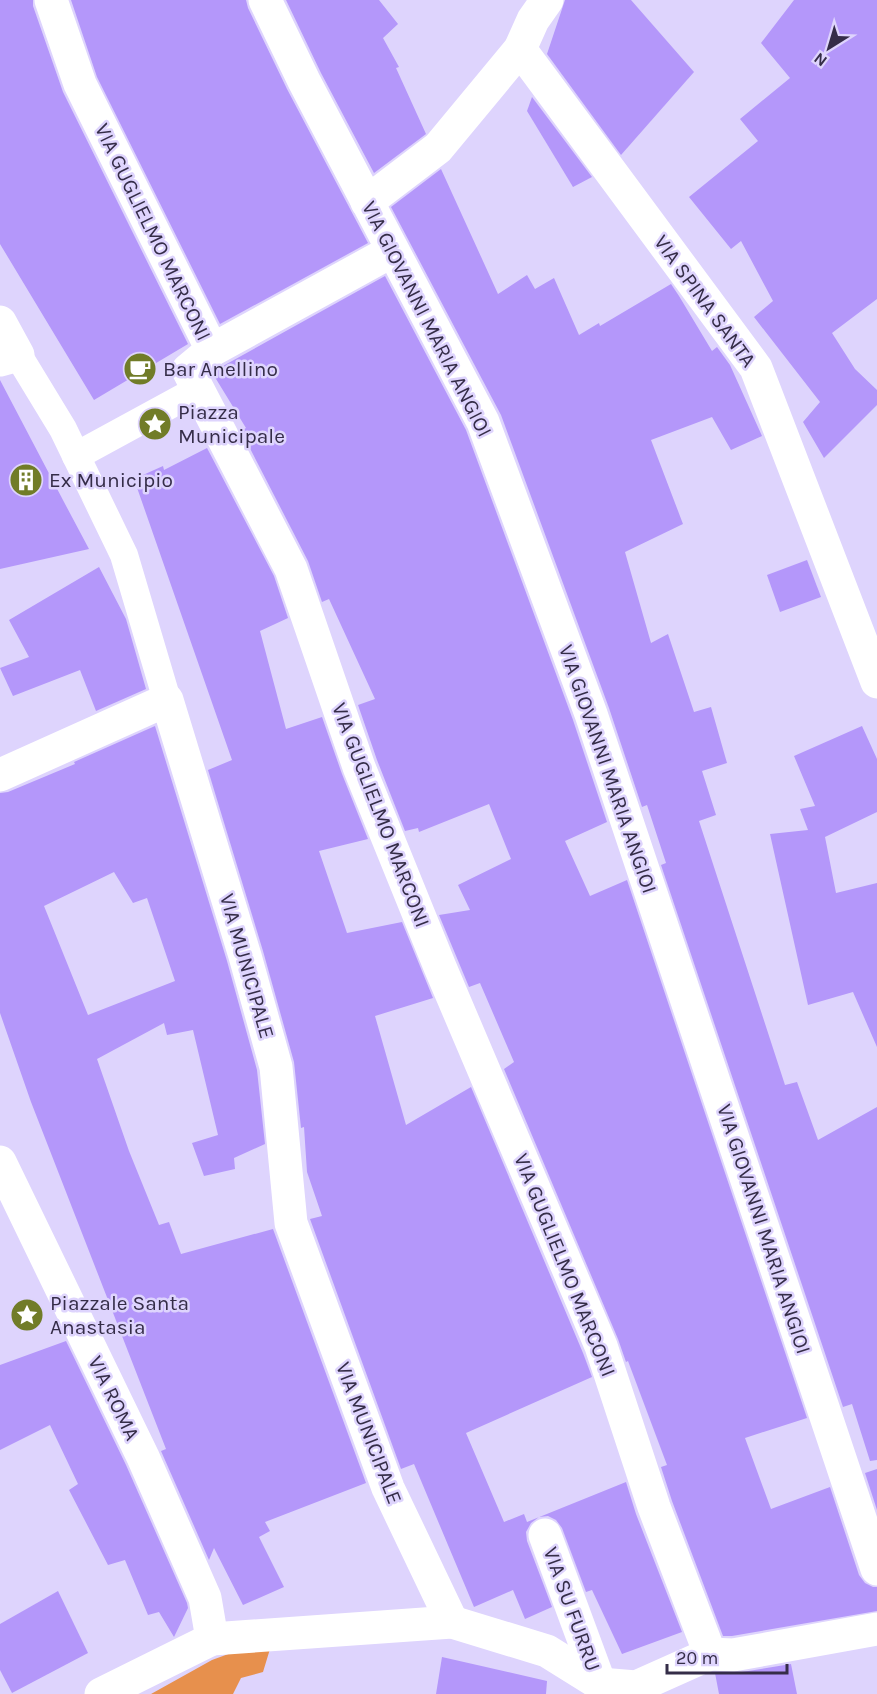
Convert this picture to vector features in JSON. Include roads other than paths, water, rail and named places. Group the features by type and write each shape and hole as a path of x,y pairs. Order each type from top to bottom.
{"street":[{"name":"VIA GUGLIELMO MARCONI","path":"51,0 80,84 212,350 188,370 291,569 359,767 440,967 601,1346 654,1507 710,1654"},
{"name":"VIA GIOVANNI MARIA ANGIOI","path":"265,0 304,81 483,422 587,702 877,1569"},
{"path":"367,202 438,147 530,17"},
{"name":"VIA SPINA SANTA","path":"530,17 756,368 877,682"},
{"path":"212,350 392,250"},
{"name":"VIA MUNICIPALE","path":"0,322 9,358 63,429 124,555 276,1067 291,1222 388,1488 452,1622"},
{"path":"76,456 199,389"},
{"path":"0,775 167,700"},
{"name":"VIA ROMA","path":"0,1162 142,1457 205,1598 212,1639"},
{"name":"VIA SU FURRU","path":"545,1535 600,1684"},
{"path":"101,1694 212,1639 452,1622 547,1651 600,1684 637,1691 710,1654 733,1655 877,1629"}],"place":[{"name":"Bar Anellino","path":"140,369"},
{"name":"Piazza Municipale","path":"155,424"},
{"name":"Ex Municipio","path":"26,480"},
{"name":"Piazzale Santa Anastasia","path":"27,1315"}]}
